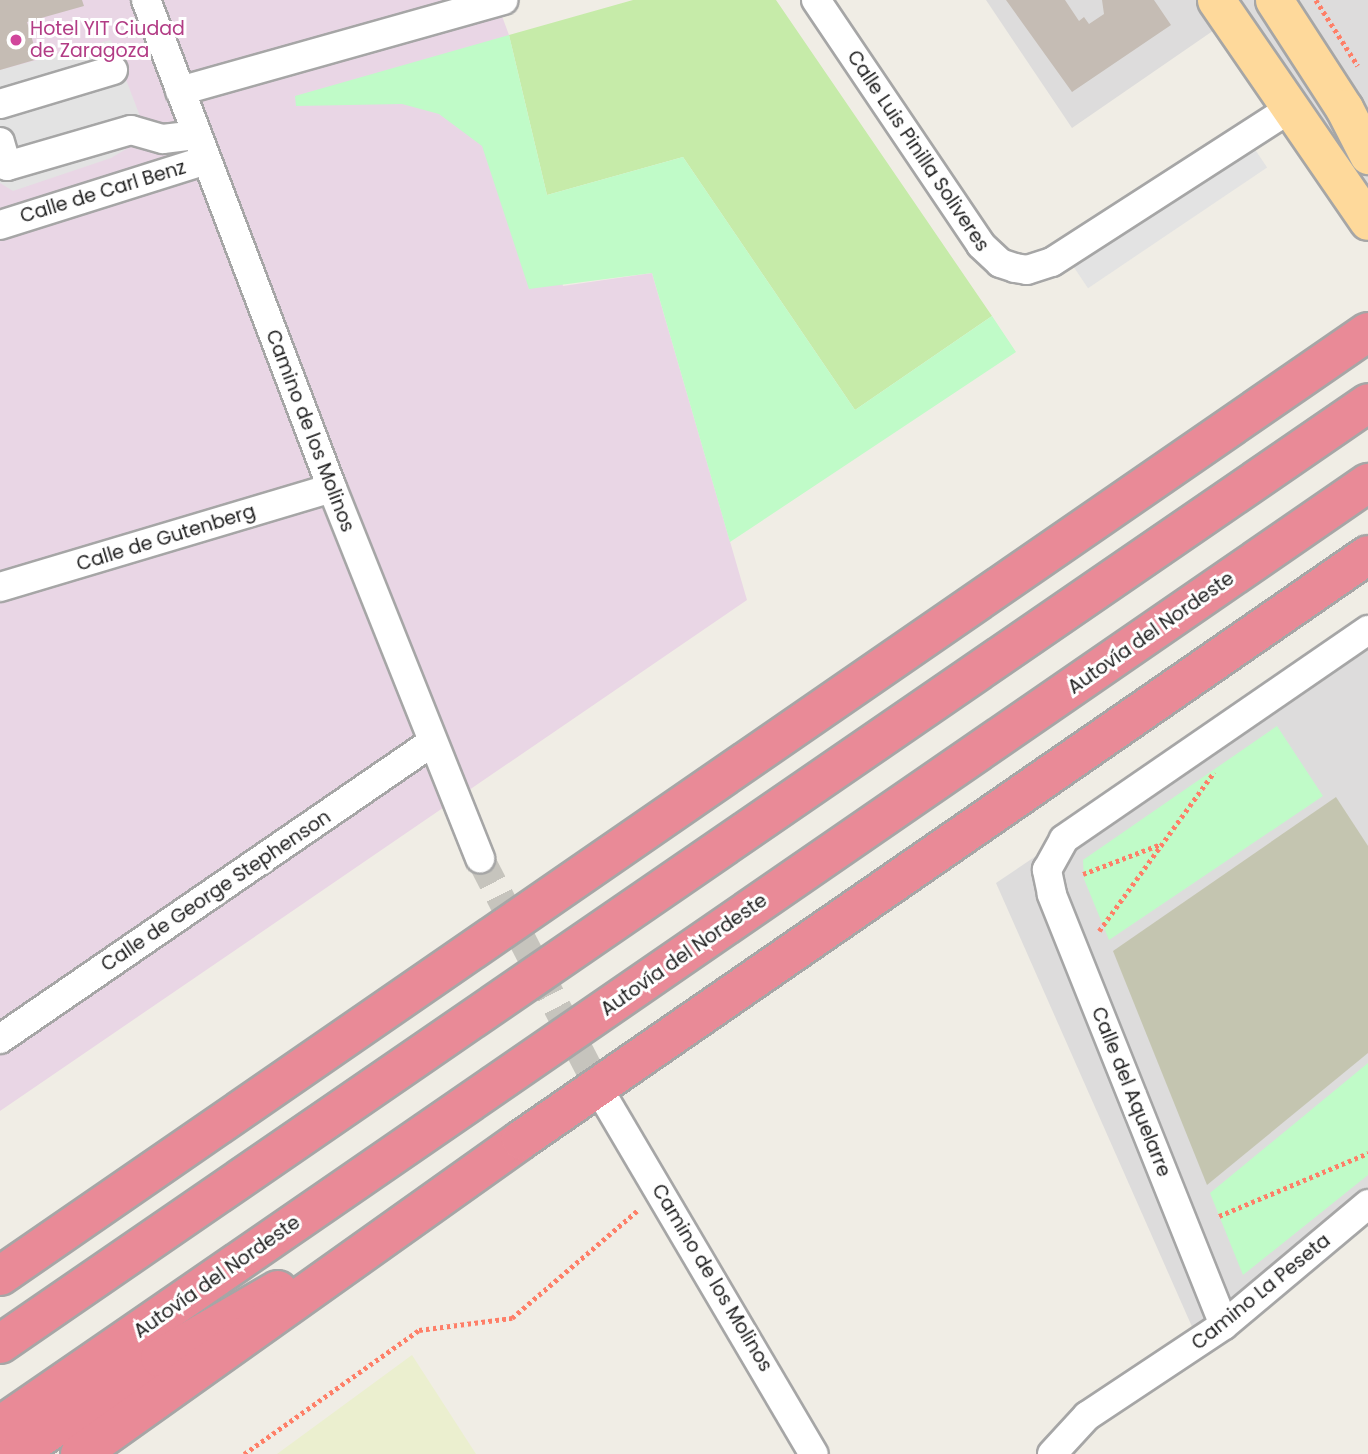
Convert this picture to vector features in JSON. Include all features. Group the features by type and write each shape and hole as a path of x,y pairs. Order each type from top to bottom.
{"highway":[{"path":"0,1276 1368,332"},
{"path":"0,1344 1368,403"},
{"name":"Autovía del Nordeste","path":"0,1426 1368,483"},
{"path":"80,1454 521,1140 1368,555"},
{"path":"15,1454 160,1358 521,1140"}],"main road":[{"path":"1216,0 1368,221"},
{"path":"1274,0 1344,108 1368,155"}],"street":[{"name":"Camino de los Molinos","path":"146,0 431,743 480,859"},
{"name":"Calle Luis Pinilla Soliveres","path":"816,0 981,245 1000,263 1015,268 1027,270 1052,262 1289,109"},
{"path":"180,91 499,1"},
{"path":"0,104 113,70"},
{"path":"0,142 7,166 131,130 202,148"},
{"name":"Calle de Carl Benz","path":"0,225 202,148"},
{"name":"Calle de Gutenberg","path":"0,587 332,488"},
{"name":"Calle del Aquelarre","path":"1224,1325 1050,888 1050,859 1064,839 1368,629"},
{"name":"Calle de George Stephenson","path":"0,1039 431,743"},
{"name":"Camino de los Molinos","path":"607,1103 814,1454"},
{"name":"Camino La Peseta","path":"1052,1454 1087,1416 1224,1325 1368,1204"}],"path":[{"path":"1316,0 1361,71"},
{"path":"1099,931 1218,765"},
{"path":"1083,874 1162,843"},
{"path":"1219,1216 1368,1153"},
{"path":"244,1454 419,1330 512,1318 661,1193"}],"shaded area":[{"path":"0,0 496,0 509,35 563,286 652,273 747,600 0,1111"},
{"path":"986,0 1368,0 1368,240 1220,26 1072,128"},
{"path":"111,40 141,119 133,145 111,158 13,191 0,183 0,70"},
{"path":"1252,145 1267,167 1088,288 1073,266"},
{"path":"1368,632 1368,1209 1197,1338 996,883"},
{"path":"1336,797 1368,846 1368,1053 1207,1185 1113,951"},
{"path":"412,1355 476,1454 277,1454"}],"green space":[{"path":"633,0 776,0 992,316 855,410 683,157 547,195 509,35"},
{"path":"509,35 547,195 683,157 855,410 992,316 1016,352 730,542 652,273 529,289 482,146 439,114 402,104 296,106 295,96"},
{"path":"1277,726 1323,796 1109,940 1084,879 1083,860"},
{"path":"1368,1063 1368,1175 1243,1275 1210,1193"}],"building":[{"name":"Hotel YIT Ciudad de Zaragoza","path":"0,0 82,0 84,6 27,22 38,59 0,70"},
{"path":"1006,0 1065,0 1079,21 1084,17 1089,24 1104,14 1102,0 1154,0 1171,25 1072,92"}],"tunnel":[{"path":"480,858 606,1102"}],"place":[{"name":"Hotel YIT Ciudad de Zaragoza","path":"16,40"}]}
